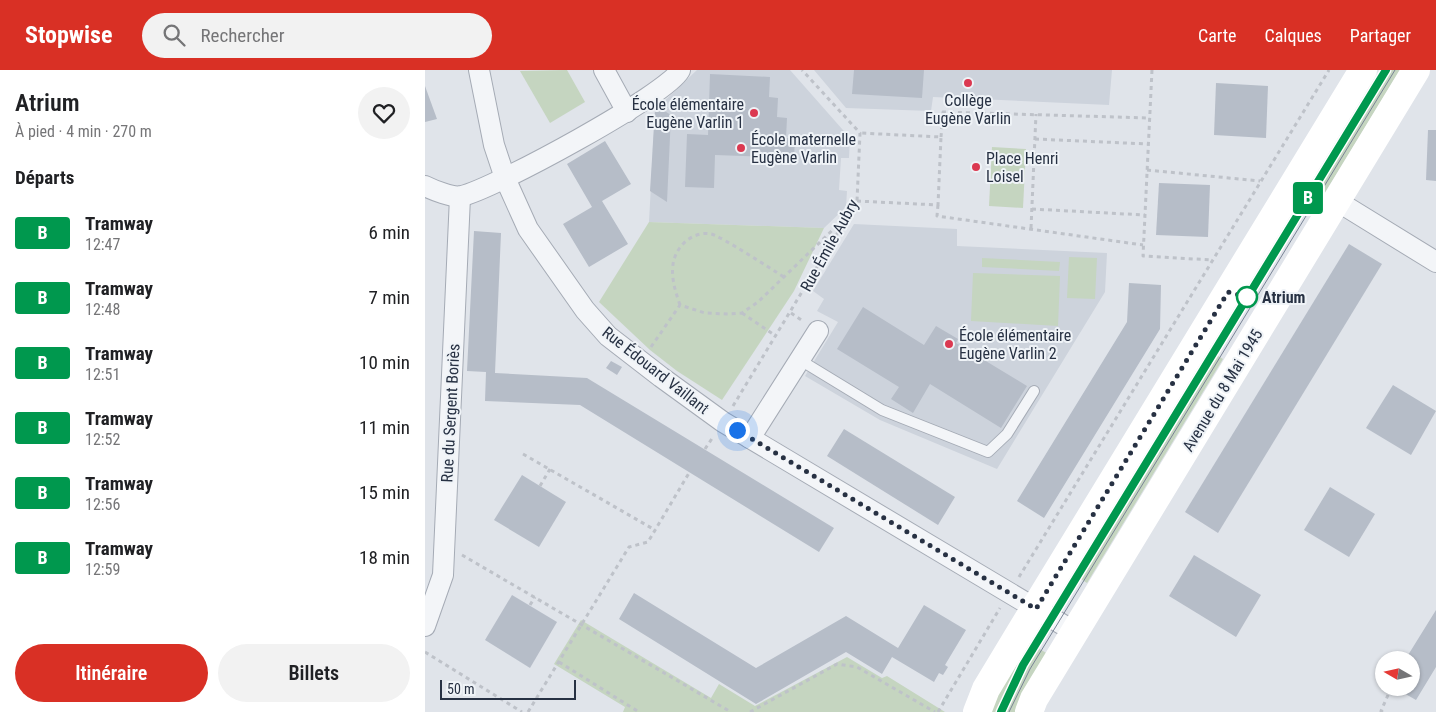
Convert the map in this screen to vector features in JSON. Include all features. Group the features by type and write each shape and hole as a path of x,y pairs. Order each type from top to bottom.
{"street":[{"name":"Rue Édouard Vaillant","path":"479,70 494,144 505,178 528,229 585,310 609,336 723,422 1036,609"},
{"path":"604,70 627,112"},
{"path":"425,186 460,197 505,178 627,112 675,79 680,70"},
{"path":"977,712 986,689 1363,70"},
{"name":"Avenue du 8 Mai 1945","path":"1029,712 1034,699 1416,70"},
{"name":"Rue du Sergent Boriès","path":"425,626 443,575 460,197"},
{"path":"1337,201 1436,262"},
{"path":"750,438 818,331"},
{"path":"1036,609 1075,632"}],"lane":[{"path":"800,360 882,410 988,452 1007,434 1033,390"}],"path":[{"path":"802,70 860,133 941,137"},
{"path":"1152,70 1143,256 1212,260"},
{"path":"750,712 837,664 857,667 936,712 1329,70"},
{"path":"1143,245 937,216 941,137 943,112 1150,118"},
{"path":"1031,228 1036,114"},
{"name":"Rue Émile Aubry","path":"723,422 857,201 860,133"},
{"path":"1035,139 1148,144"},
{"path":"1147,170 1260,181"},
{"path":"857,201 938,205"},
{"path":"1032,209 1145,214"},
{"path":"742,313 758,302 850,213"},
{"path":"680,305 674,287 671,266 678,248 693,236 711,234 784,277"},
{"path":"641,362 680,305"},
{"path":"680,305 705,313 742,313 776,336"},
{"path":"523,454 655,530"},
{"path":"540,486 551,469"},
{"path":"528,712 629,547 648,542 689,473"},
{"path":"444,545 731,712"},
{"path":"530,605 535,597"},
{"path":"425,652 522,712"},
{"path":"559,662 639,712"},
{"path":"1383,712 1381,710 1388,696"}],"shaded area":[{"path":"697,70 790,70 850,138 849,158 841,158 839,190 847,191 846,207 824,228 649,222 655,110"},
{"name":"Collège Eugène Varlin","path":"814,70 1112,70 1109,105 933,97 931,111 846,108"},
{"name":"École élémentaire Eugène Varlin 2","path":"854,224 957,229 957,246 1107,253 1105,292 997,469 880,420 805,376 838,322 817,311 824,299 813,291"}],"green space":[{"path":"567,70 585,102 550,123 520,71"},
{"path":"1381,70 1400,70 1315,209 1301,201"},
{"path":"992,147 1026,149 1023,208 989,206"},
{"path":"649,222 824,228 794,291 722,400 677,371 650,350 599,302"},
{"path":"1069,257 1097,258 1095,299 1067,298"},
{"path":"982,258 1060,262 1059,271 982,267"},
{"path":"973,273 1060,276 1058,326 971,321"},
{"path":"1210,351 1223,359 1087,583 1073,574"},
{"path":"581,620 711,698 719,684 755,706 847,657 882,678 887,676 945,712 623,712 625,707 554,664"},
{"path":"1023,639 1053,657 1022,712 982,712"}],"building":[{"path":"854,70 924,70 922,98 852,94"},
{"path":"710,74 770,77 769,97 778,98 777,117 787,118 786,138 795,138 794,158 715,155 714,188 685,187 687,134 708,135"},
{"path":"1216,83 1268,86 1266,138 1214,135"},
{"path":"425,86 437,119 425,122"},
{"path":"658,107 671,115 667,202 650,191 655,110"},
{"path":"1428,130 1436,130 1436,181 1426,180"},
{"path":"605,141 631,184 602,201 628,244 589,267 563,224 592,207 567,164"},
{"path":"1159,183 1210,185 1208,237 1156,235"},
{"path":"474,231 501,233 495,373 587,378 834,528 819,552 580,405 485,401 486,372 467,371"},
{"path":"1349,244 1382,264 1218,533 1185,512"},
{"path":"1129,283 1161,285 1160,329 1044,518 1017,501 1127,322"},
{"path":"863,307 924,345 936,326 958,339 956,343 1027,386 1001,428 930,384 913,413 891,399 899,387 837,349"},
{"path":"611,361 622,367 617,375 606,368"},
{"path":"1393,385 1436,411 1411,455 1366,428"},
{"path":"844,429 955,497 938,525 827,456"},
{"path":"522,475 566,502 539,547 494,520"},
{"path":"1330,487 1375,514 1349,557 1304,530"},
{"path":"1194,555 1261,595 1236,637 1169,596"},
{"path":"634,593 756,668 846,616 898,648 924,605 966,630 945,665 948,667 943,675 939,673 934,682 892,657 882,674 846,652 756,704 619,619"},
{"path":"512,595 557,622 530,668 485,640"},
{"path":"1436,610 1436,667 1420,693 1420,651 1411,651"},
{"path":"1409,696 1418,696 1416,700"}],"tram line":[{"path":"1000,712 1023,665 1386,70"},
{"name":"B","path":"1001,712 1023,665 1386,70"},
{"path":"1009,712 1030,669 1395,70"}],"place":[{"name":"Collège Eugène Varlin","path":"968,83"},
{"name":"École élémentaire Eugène Varlin 1","path":"754,113"},
{"name":"École maternelle Eugène Varlin","path":"741,148"},
{"name":"Place Henri Loisel","path":"976,167"},
{"name":"Atrium","path":"1247,297"},
{"name":"École élémentaire Eugène Varlin 2","path":"949,344"}],"route":[{"path":"737,430 1036,609 1228,292 1247,297"}]}
